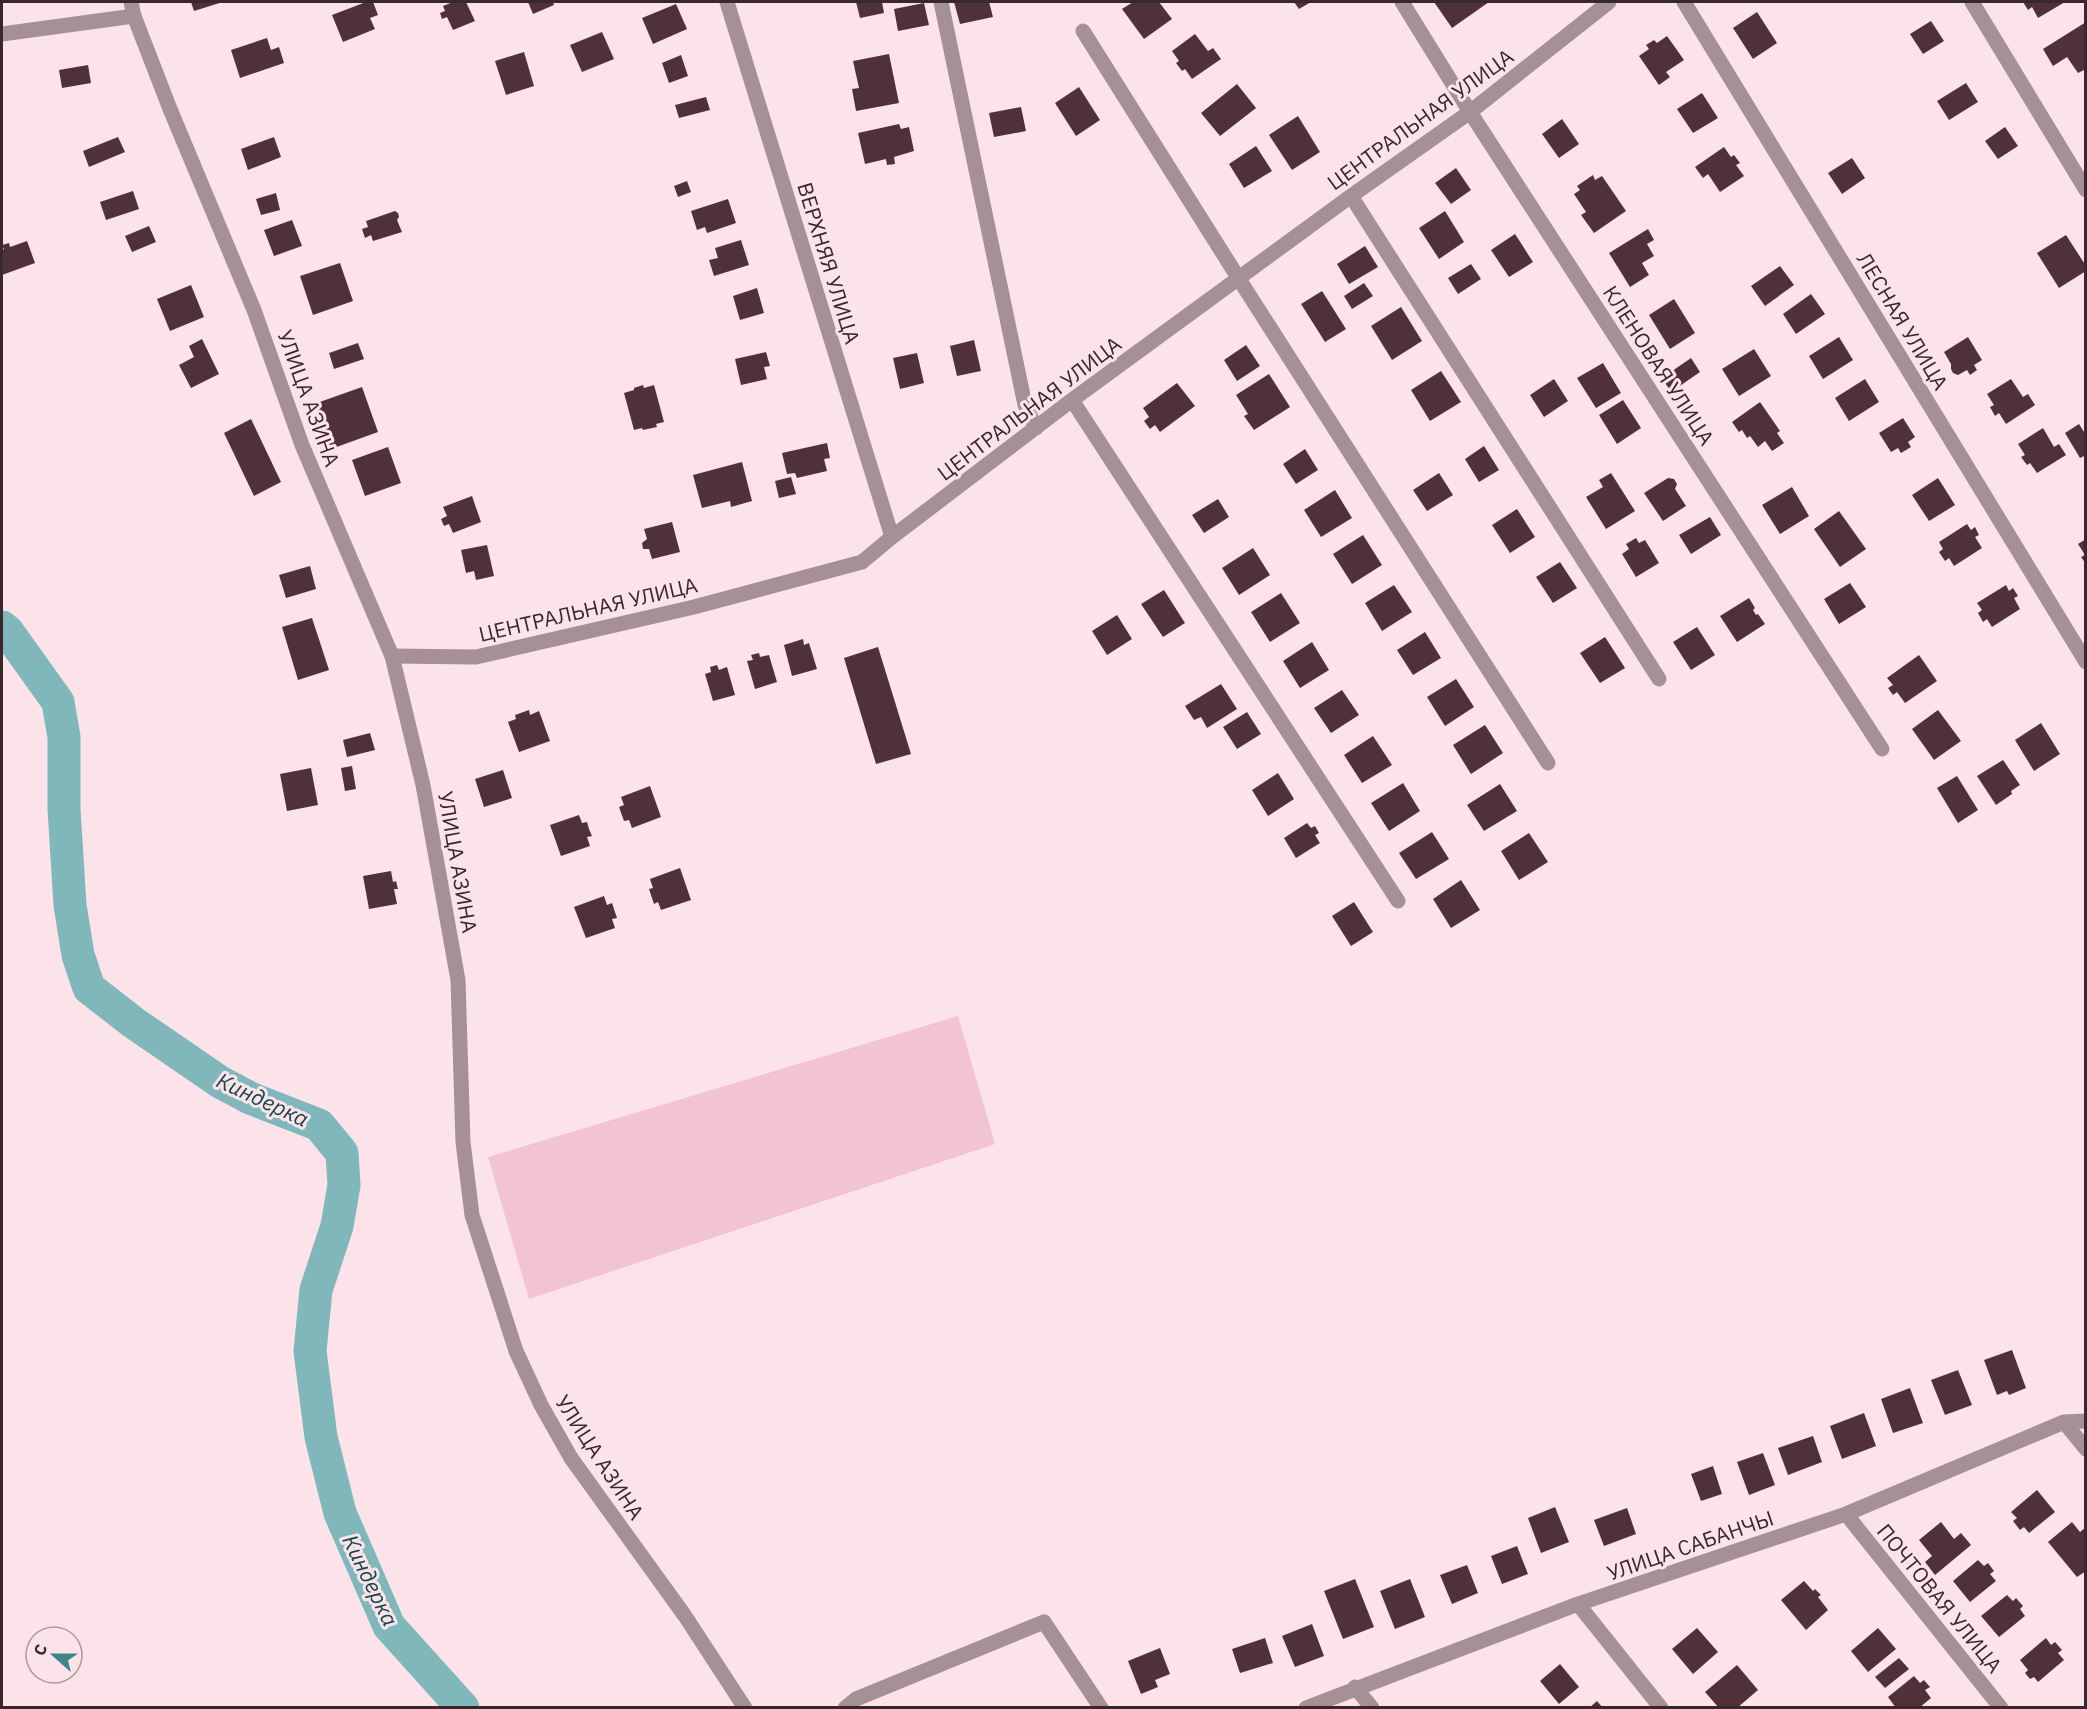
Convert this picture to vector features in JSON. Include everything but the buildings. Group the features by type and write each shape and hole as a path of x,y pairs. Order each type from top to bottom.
{"street":[{"name":"ВЕРХНЯЯ УЛИЦА","path":"726,2 892,537"},
{"path":"941,2 1024,405 1036,428"},
{"name":"КЛЕНОВАЯ УЛИЦА","path":"1402,2 1470,112 1882,749"},
{"name":"ЦЕНТРАЛЬНАЯ УЛИЦА","path":"392,656 476,657 694,607 862,562 1072,400 1470,112 1609,2"},
{"name":"ЛЕСНАЯ УЛИЦА","path":"1684,2 2085,662"},
{"path":"1972,2 2085,190"},
{"path":"2,34 132,9"},
{"name":"УЛИЦА АЗИНА","path":"132,9 170,109 254,310 302,445 392,656 423,785 458,980 463,1142 472,1215 516,1351 541,1405 571,1458 685,1616 745,1707"},
{"path":"1083,31 1548,763"},
{"path":"1351,196 1659,679"},
{"path":"1072,400 1398,901"},
{"name":"УЛИЦА САБАНЧЫ","path":"1306,1707 1578,1605 1846,1514 2064,1422 2085,1421"},
{"path":"2064,1422 2085,1449"},
{"name":"ПОЧТОВАЯ УЛИЦА","path":"1846,1514 2001,1707"},
{"path":"1578,1605 1661,1707"},
{"path":"845,1707 856,1699 1044,1622 1101,1707"},
{"path":"1355,1687 1372,1707"}],"shaded area":[{"path":"958,1016 995,1144 529,1299 488,1157"}],"waterway":[{"name":"Киндерка","path":"2,627 8,632 58,702 64,737 64,809 70,905 78,955 89,988 134,1023 220,1082 250,1098 319,1125 342,1153 344,1185 337,1226 316,1290 310,1351 321,1437 340,1513 389,1626 463,1708"}]}
